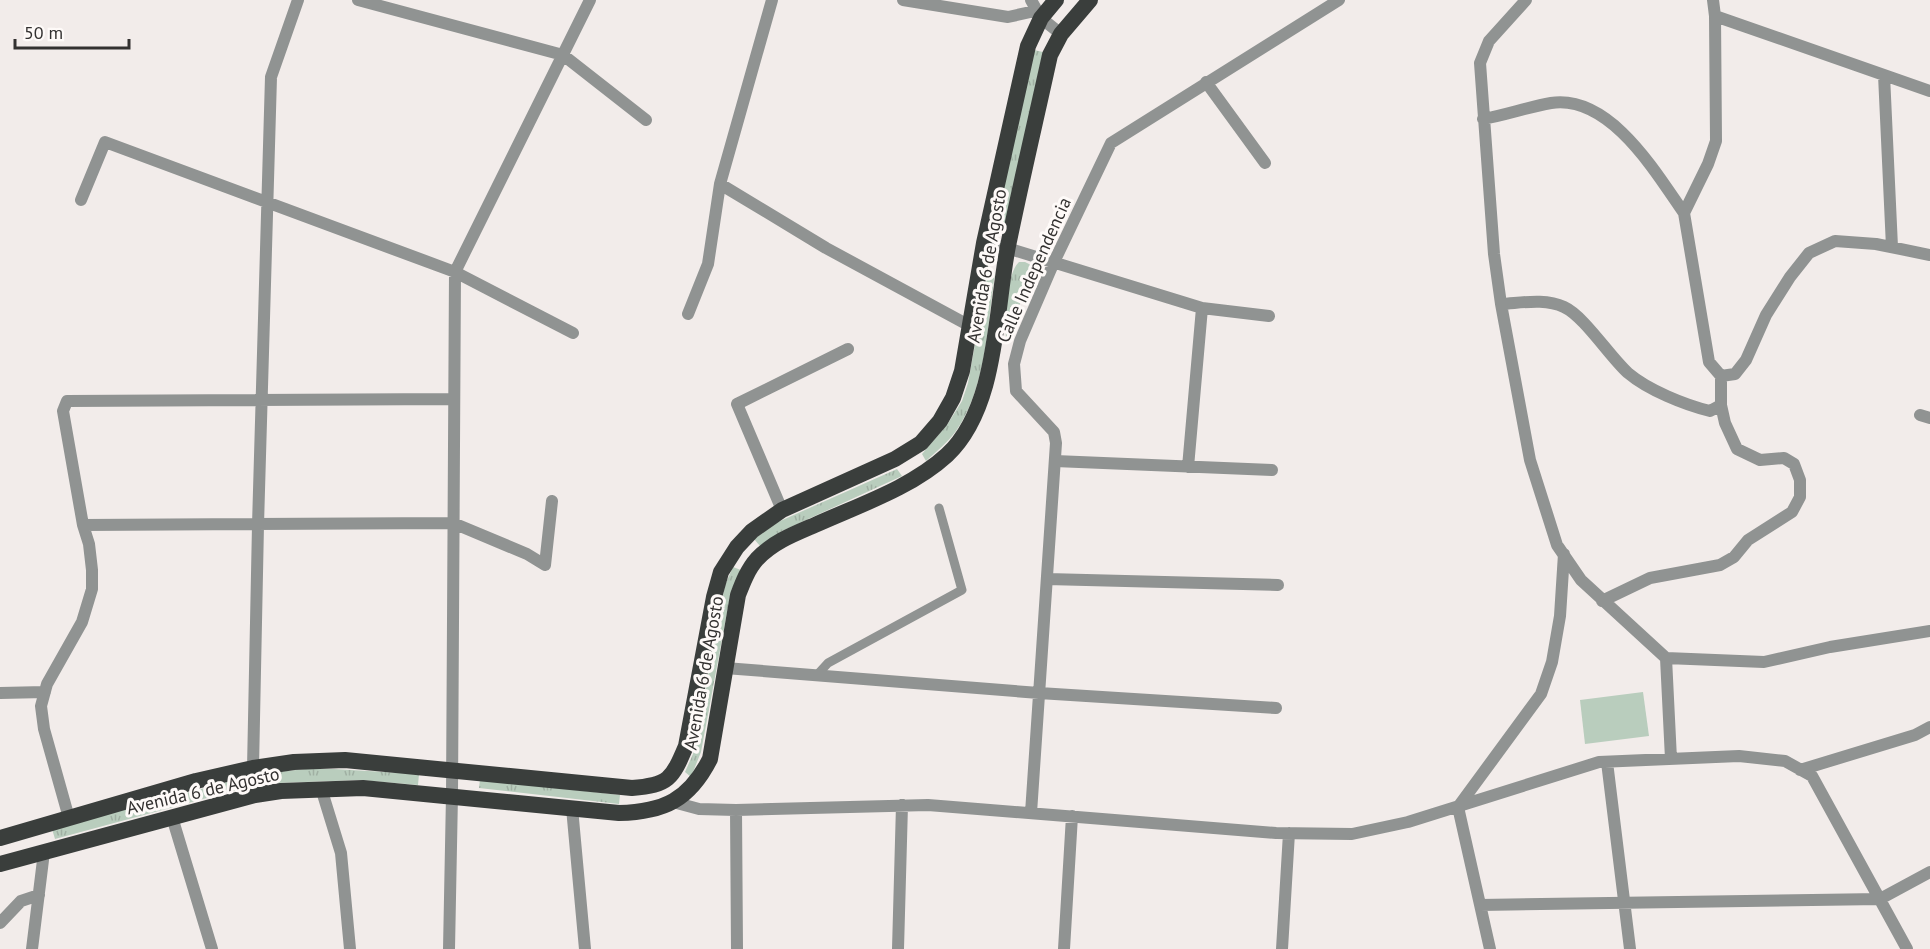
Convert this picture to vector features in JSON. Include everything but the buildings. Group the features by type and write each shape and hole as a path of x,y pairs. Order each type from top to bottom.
{"highway":[{"name":"Avenida 6 de Agosto","path":"0,838 196,781 253,768 294,762 345,760 628,788 661,783 673,772 686,746 714,597 721,572 737,547 752,531 782,510 906,453 921,443 940,421 953,398 962,371 984,243 1036,10 1056,0"},
{"name":"Avenida 6 de Agosto","path":"0,864 255,795 280,791 363,788 627,813 658,808 673,802 689,791 701,777 710,759 738,595 746,575 756,561 779,541 895,488 918,475 948,454 971,422 987,384 1007,248 1050,55 1061,34 1090,0"},
{"path":"906,453 918,475"},
{"path":"737,547 756,561"},
{"path":"673,772 673,802"},
{"path":"627,813 628,788"}],"street":[{"path":"255,795 253,768 258,525 271,77 298,0"},
{"path":"358,0 563,56 646,120"},
{"path":"449,949 455,272 590,0"},
{"path":"688,314 708,264 720,184 772,0"},
{"path":"903,0 1008,17 1036,10 1061,34"},
{"name":"Calle Independencia","path":"1031,813 1056,443 1054,432 1016,391 1014,364 1020,341 1054,262 1112,143 1339,0"},
{"path":"1526,0 1490,41 1480,63 1483,119 1494,254 1501,304 1530,460 1557,545 1581,580 1602,602 1666,658 1764,662 1830,647 1930,631"},
{"path":"1684,213 1708,164 1716,141 1713,0"},
{"path":"1715,16 1930,91"},
{"path":"1884,75 1893,248"},
{"path":"1206,82 1265,163"},
{"path":"1483,119 1553,103 1579,106 1603,116 1639,148 1684,213 1709,362 1721,376 1721,405 1725,423 1737,449 1760,460 1784,458 1794,464 1800,480 1800,497 1792,512 1748,540 1734,557 1720,566 1650,578 1602,602"},
{"path":"81,200 105,142 455,272 573,333"},
{"path":"720,184 826,248 970,326"},
{"path":"1721,376 1735,374 1746,360 1766,315 1790,277 1809,253 1835,242 1876,244 1930,255"},
{"path":"984,243 1202,308 1269,316"},
{"path":"1501,304 1545,301 1566,307 1627,372 1642,383 1695,407 1710,411 1721,405"},
{"path":"1188,467 1202,308"},
{"path":"782,510 737,404 848,349"},
{"path":"69,818 44,729 41,706 47,684 82,622 92,589 90,544 83,525 63,411 68,401 454,399"},
{"path":"1055,461 1272,470"},
{"path":"83,525 453,524 527,554 545,565 552,501"},
{"path":"1490,949 1458,807 1541,694 1552,662 1560,616 1564,555"},
{"path":"1047,579 1278,585"},
{"path":"1666,658 1671,759"},
{"path":"725,668 1040,693 1276,708"},
{"path":"0,693 45,692"},
{"path":"1800,770 1915,735 1930,727"},
{"path":"673,802 699,809 736,810 928,805 1289,833 1352,834 1408,822 1599,762 1739,756 1785,761 1812,776 1907,949"},
{"path":"1607,762 1630,949"},
{"path":"321,788 341,854 350,949"},
{"path":"898,949 902,806"},
{"path":"572,808 585,949"},
{"path":"736,810 737,949"},
{"path":"1064,949 1072,816"},
{"path":"172,817 212,949"},
{"path":"1282,949 1289,833"},
{"path":"32,949 44,852"},
{"path":"1480,905 1880,899 1930,872"},
{"path":"0,923 21,900 39,895"}],"lane":[{"path":"817,675 828,663 962,590 939,508"}],"green space":[{"path":"1034,50 1043,52 1005,225 996,223"},
{"path":"1019,262 1031,265 1033,272 1006,338 1009,287 1011,276"},
{"path":"988,272 995,272 984,354 974,395 956,431 926,461 922,454 947,425 962,401 968,383"},
{"path":"897,469 902,476 782,531 760,546 754,539 778,522"},
{"path":"733,567 741,570 731,591 701,752 691,777 685,772 693,754 725,585"},
{"path":"1643,692 1649,736 1585,744 1580,700"},
{"path":"306,769 419,774 418,785 360,780 278,783 277,772"},
{"path":"238,779 240,789 55,839 52,829"},
{"path":"480,779 620,795 619,804 479,788"}]}
